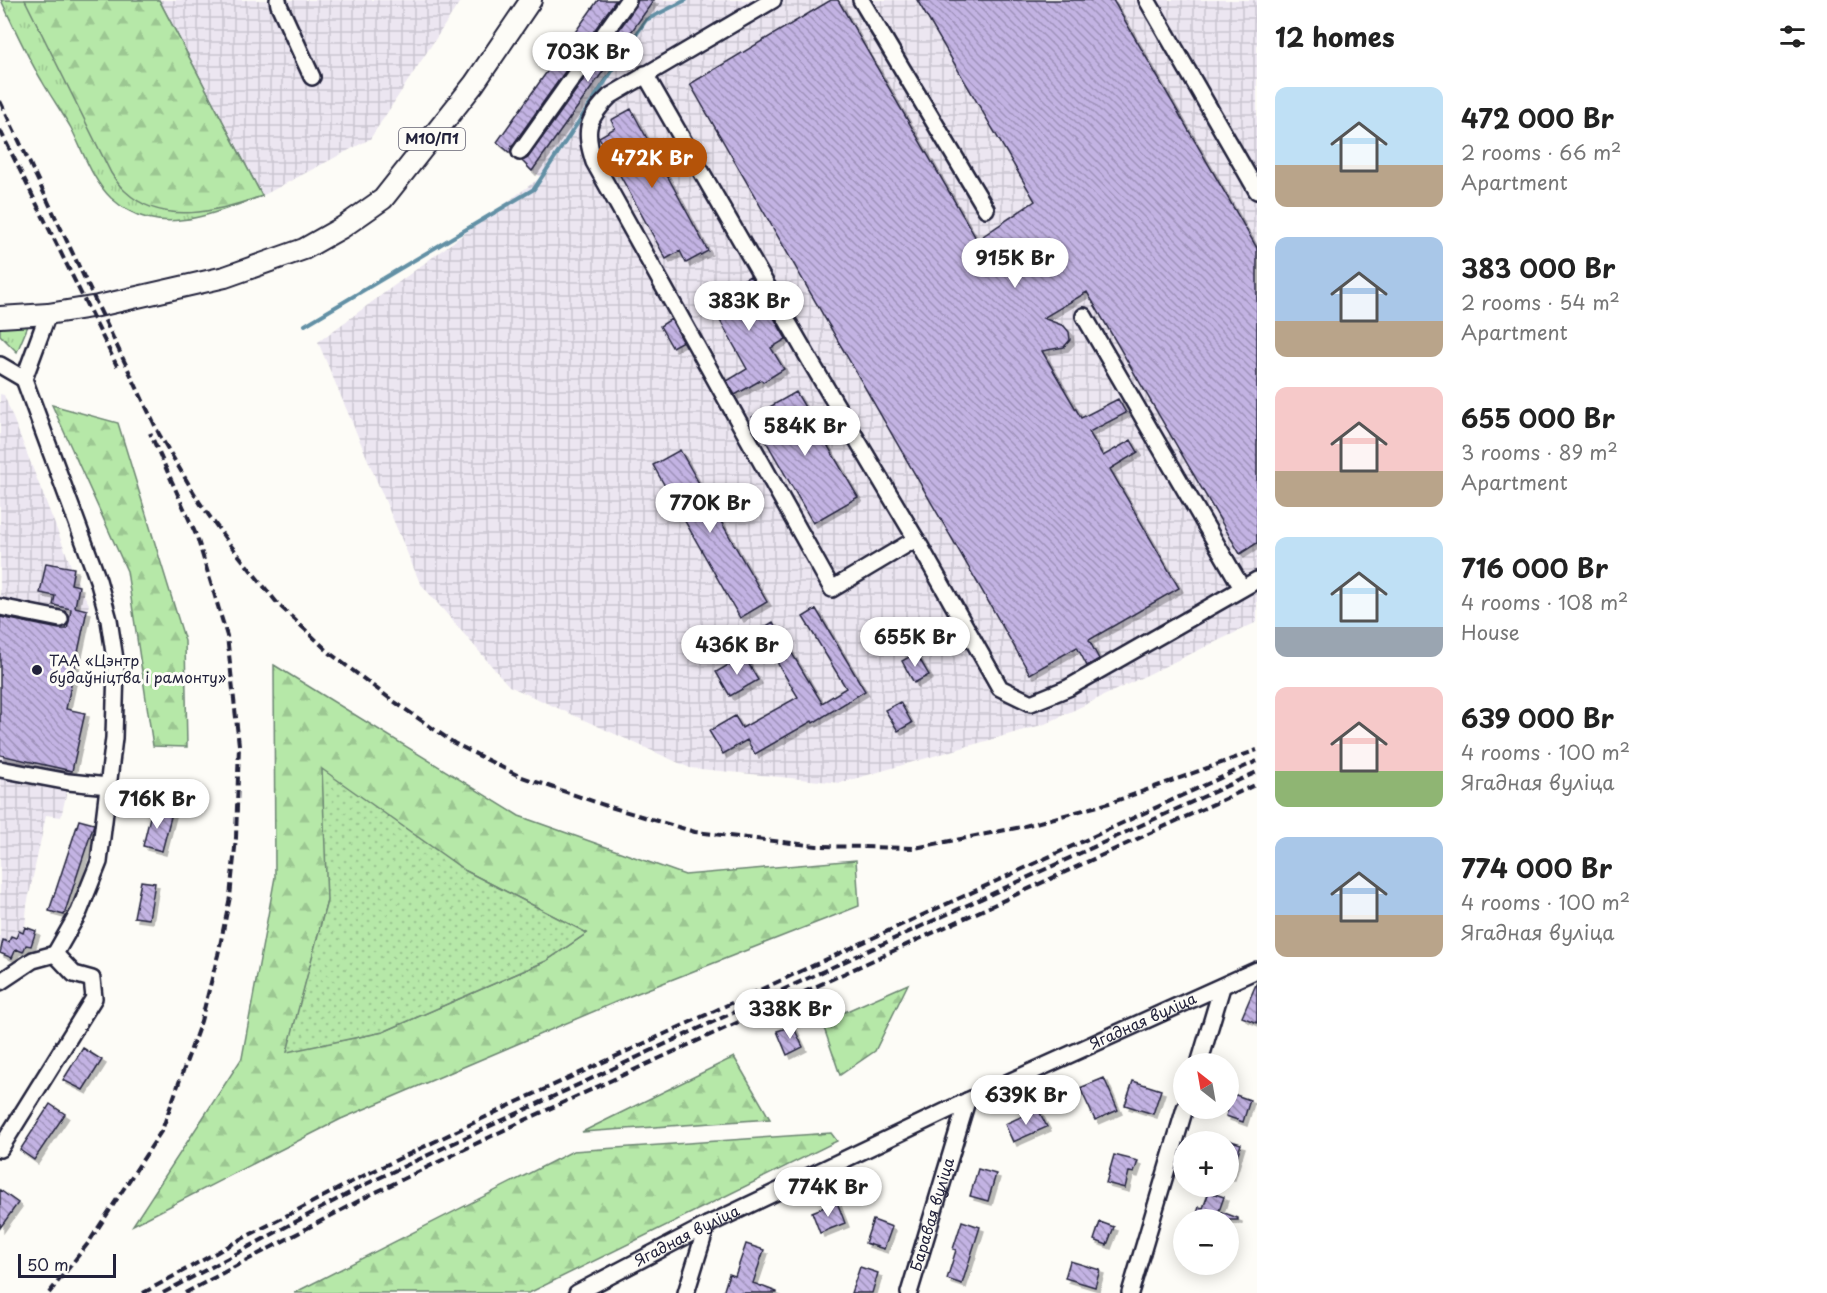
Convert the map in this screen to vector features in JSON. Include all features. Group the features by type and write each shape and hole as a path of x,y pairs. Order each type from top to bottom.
{"main road":[{"name":"М10/П1","path":"1,315 48,314 98,306 225,277 304,249 343,227 383,199 474,84 531,0"}],"street":[{"path":"278,0 312,77"},
{"path":"520,152 628,0"},
{"path":"773,0 610,96 596,110 589,126 587,141 594,162 832,589 916,539"},
{"path":"861,0 986,209"},
{"path":"1147,0 1257,190"},
{"path":"645,74 916,539 1000,688 1031,703 1068,687 1257,579"},
{"path":"24,379 48,314"},
{"path":"1084,316 1242,588"},
{"path":"0,365 24,379 98,580 109,620 116,666 114,738 99,862 79,912 55,954 33,960 0,982"},
{"path":"0,607 60,619"},
{"path":"0,769 69,782 108,786"},
{"path":"0,1149 93,998 92,979 74,974 55,954"},
{"name":"Ягадная вуліца","path":"578,1293 707,1225 967,1101 1257,970"},
{"path":"1202,1053 1222,987"},
{"name":"Баравая вуліца","path":"909,1293 967,1101"},
{"path":"1130,1293 1182,1119"},
{"path":"686,1293 707,1225"}],"shaded area":[{"path":"159,0 461,0 370,139 262,196"},
{"path":"654,0 1257,0 1257,622 1045,724 840,783 690,768 509,686 420,583 318,342 541,177 532,171"},
{"path":"0,394 4,395 79,586 89,604 66,709 85,713 61,817 46,815 23,933 19,932 16,938 11,936 9,942 3,940 0,948"}],"green space":[{"path":"1,0 159,0 262,196 206,215 176,220 142,217 111,198 93,174 71,128 45,87"},
{"path":"25,0 159,0 262,196 228,207 192,213 156,209 140,202 125,191 111,173"},
{"path":"30,321 17,352 0,335 0,325"},
{"path":"52,405 118,423 185,641 187,747 153,746 127,571"},
{"path":"274,665 519,816 685,875 856,860 859,906 630,996 341,1119 133,1225 242,1058 275,877","holes":["466,871 587,933 546,961 383,1032 288,1051 327,901"]},
{"path":"322,769 466,871 587,933 546,961 383,1032 287,1052 327,901"},
{"path":"908,984 875,1051 840,1075 822,1022"},
{"path":"734,1057 770,1119 582,1132"},
{"path":"831,1133 837,1141 529,1293 294,1293 573,1151"}],"building":[{"path":"598,0 616,0 512,146 510,153 497,142"},
{"path":"638,0 654,0 532,171 522,161 528,158"},
{"path":"831,0 838,0 977,240 1035,201 917,0 1113,0 1257,248 1257,543 1240,554 1087,292 1043,318 1064,326 1069,332 1070,340 1064,347 1042,351 1081,418 1118,399 1126,413 1089,432 1103,456 1131,440 1138,452 1110,469 1179,588 1089,640 1099,659 1087,666 1077,647 1030,674 690,84"},
{"path":"631,109 708,251 686,263 680,251 666,259 599,137 615,128 611,120"},
{"path":"750,276 786,339 771,348 784,369 735,395 727,381 747,369 708,299"},
{"path":"671,319 683,341 672,347 660,326"},
{"path":"796,392 858,497 813,523 752,417"},
{"path":"680,450 767,602 740,618 653,465"},
{"name":"ТАА «Цэнтр будаўніцтва і рамонту»","path":"46,563 74,568 71,584 79,586 75,607 87,610 66,709 85,713 72,771 0,755 0,617 59,629 67,629 69,621 71,609 53,605 55,596 40,593"},
{"path":"816,609 865,691 813,723 812,721 755,754 747,740 723,754 709,731 735,716 742,728 798,697 758,631 773,622 822,703 846,688 803,617"},
{"path":"916,653 929,675 914,683 902,661"},
{"path":"744,656 758,680 730,696 716,672"},
{"path":"900,702 912,723 898,731 885,710"},
{"path":"152,809 172,813 162,851 143,846"},
{"path":"79,820 94,824 64,915 49,911"},
{"path":"141,881 155,883 149,919 134,917"},
{"path":"25,927 36,931 31,946 26,945 23,952 16,949 12,958 0,953 3,940 9,942 11,936 16,938 19,931 23,933"},
{"path":"1257,982 1257,1023 1242,1017"},
{"path":"793,1026 803,1047 787,1055 777,1031"},
{"path":"83,1048 102,1060 83,1090 63,1080"},
{"path":"1104,1078 1118,1110 1095,1120 1080,1088"},
{"path":"1133,1081 1161,1090 1153,1114 1125,1105"},
{"path":"1239,1096 1250,1100 1243,1122 1234,1119 1239,1119"},
{"path":"50,1104 65,1114 34,1160 20,1150"},
{"path":"1038,1109 1047,1127 1013,1142 1005,1124"},
{"path":"1114,1155 1138,1161 1134,1173 1129,1172 1125,1188 1106,1183"},
{"path":"978,1169 996,1174 988,1201 970,1196"},
{"path":"0,1190 18,1203 0,1228"},
{"path":"1207,1197 1224,1197 1220,1209 1198,1209 1199,1207 1203,1208"},
{"path":"837,1202 845,1223 820,1233 812,1212"},
{"path":"873,1220 892,1227 884,1249 865,1243"},
{"path":"962,1221 980,1227 962,1284 947,1279"},
{"path":"1100,1222 1114,1227 1107,1245 1094,1240"},
{"path":"746,1244 764,1250 753,1283 777,1293 723,1293 729,1274 735,1276"},
{"path":"1070,1261 1100,1270 1095,1287 1065,1278"},
{"path":"860,1267 878,1273 872,1293 851,1293"}],"waterway":[{"path":"305,325 534,189 646,20 686,0"}],"railway":[{"path":"0,101 159,434 200,503 278,604 331,654 454,743 519,776 607,806 695,832 817,846 915,848 1021,827 1113,802 1257,750"},
{"path":"0,130 117,366"},
{"path":"49,1293 89,1242 162,1130 201,1021 230,897 236,838 239,745 227,636 197,537 150,433"},
{"path":"143,1293 359,1178 519,1101 1257,761"},
{"path":"163,1293 364,1185 1257,772"},
{"path":"185,1293 370,1195 525,1120 1257,784"}],"place":[{"name":"ТАА «Цэнтр будаўніцтва і рамонту»","path":"37,670"}]}
